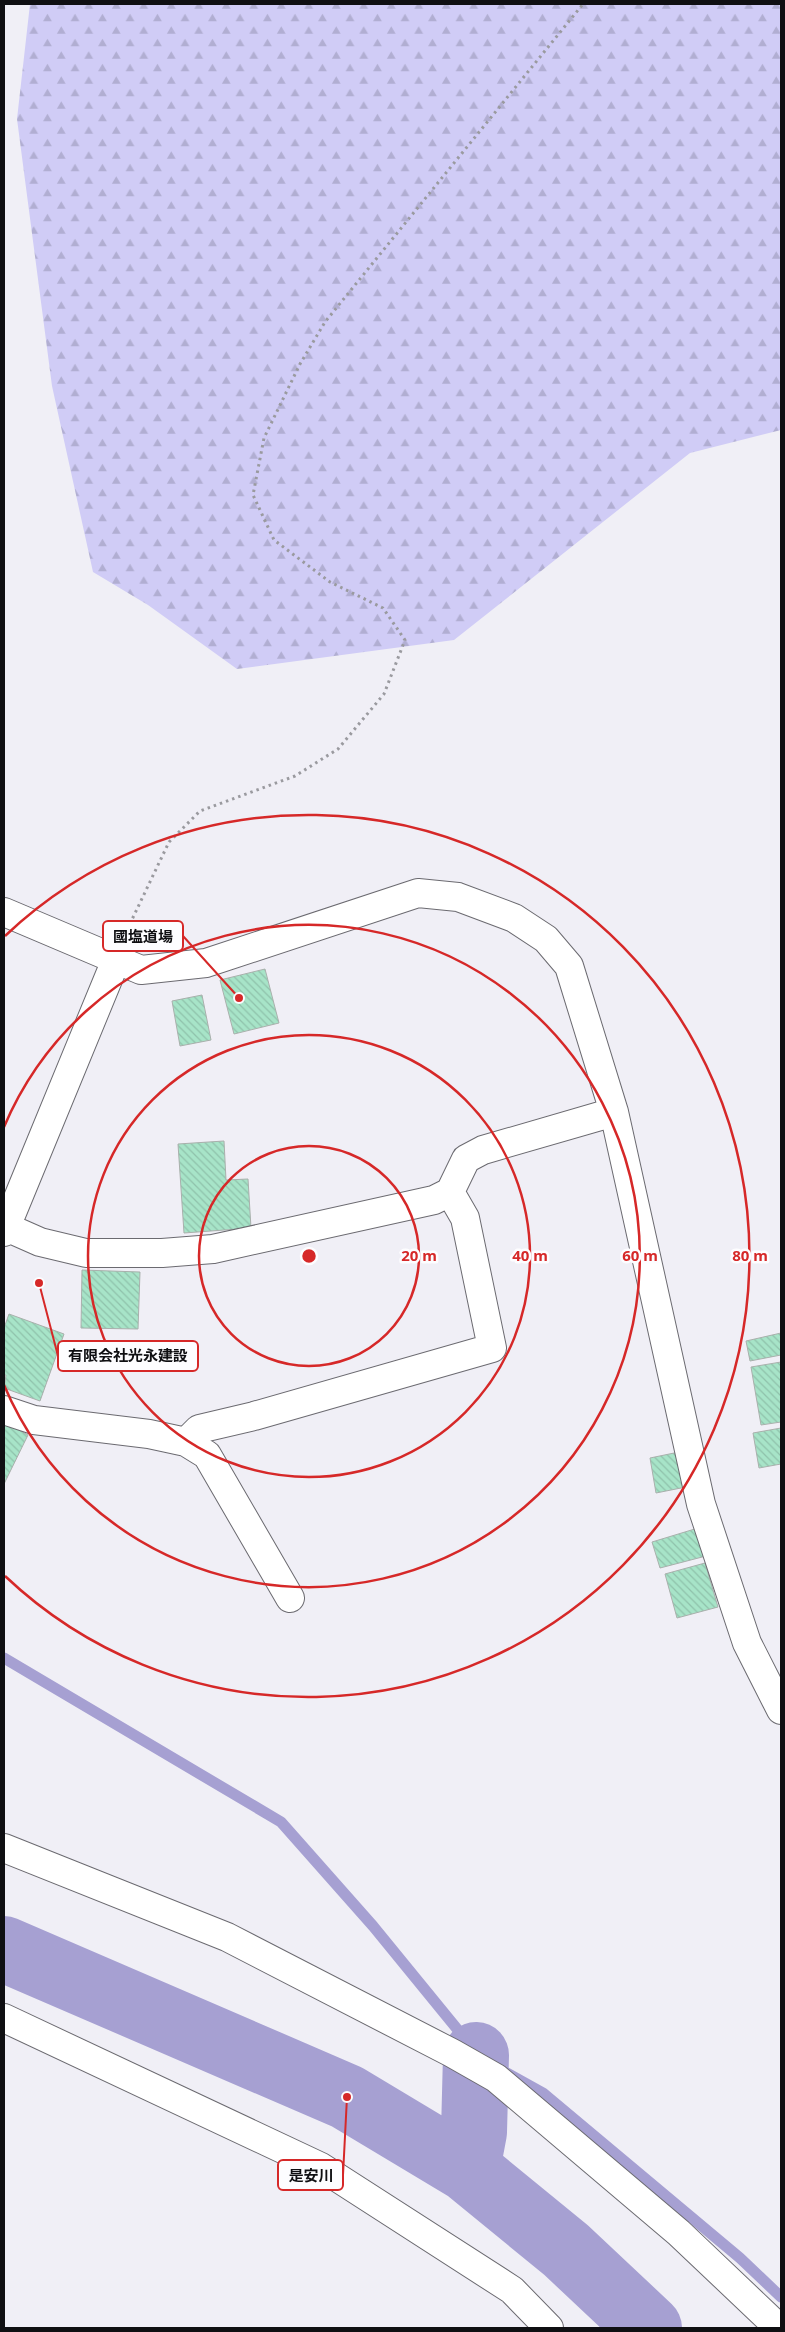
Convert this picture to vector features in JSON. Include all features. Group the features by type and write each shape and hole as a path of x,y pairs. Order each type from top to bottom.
{"street":[{"path":"4,912 141,970 206,963 418,893 458,897 514,918 546,938 570,966 614,1112 701,1504 747,1643 781,1710"},
{"path":"116,960 5,1230 40,1242 86,1253 162,1253 214,1249 434,1200 450,1192 466,1159 483,1150 614,1112"},
{"path":"186,1442 199,1429 254,1416 492,1348 465,1218 450,1192"},
{"path":"4,1410 34,1420 149,1434 186,1442 207,1455 290,1598"},
{"path":"4,1848 226,1937 452,2053 496,2078 679,2233 779,2328"},
{"path":"4,2018 321,2167 512,2290 549,2328"}],"path":[{"path":"116,960 132,916 169,842 200,812 295,776 338,749 384,694 405,640 382,608 330,582 274,540 254,495 264,438 300,364 325,322 583,4"}],"green space":[{"path":"30,4 781,4 781,430 690,453 454,640 237,669 148,605 93,572 52,386 17,119"}],"building":[{"path":"265,969 279,1023 234,1034 220,980"},
{"path":"202,995 211,1040 180,1046 172,1001"},
{"path":"224,1141 226,1180 248,1179 251,1228 184,1233 178,1144"},
{"path":"82,1270 140,1272 138,1329 81,1328"},
{"path":"9,1314 64,1334 40,1401 4,1388 6,1375 4,1375 4,1328"},
{"path":"781,1333 781,1355 750,1361 746,1341"},
{"path":"781,1362 781,1422 761,1425 751,1367"},
{"path":"4,1422 28,1435 4,1484"},
{"path":"781,1428 781,1464 759,1468 753,1433"},
{"path":"679,1452 686,1487 656,1493 650,1458"},
{"path":"698,1528 706,1556 660,1568 652,1542"},
{"path":"705,1563 718,1607 677,1618 665,1574"}],"waterway":[{"path":"4,1658 281,1822 373,1926 480,2057"},
{"path":"4,1949 347,2097 467,2169 566,2250 649,2328"},
{"path":"467,2169 474,2132 476,2055"},
{"path":"507,2073 543,2093 740,2258 781,2297"}],"place":[{"name":"國塩道場","path":"239,998"},
{"name":"有限会社光永建設","path":"39,1283"},
{"name":"是安川","path":"347,2097"}]}
